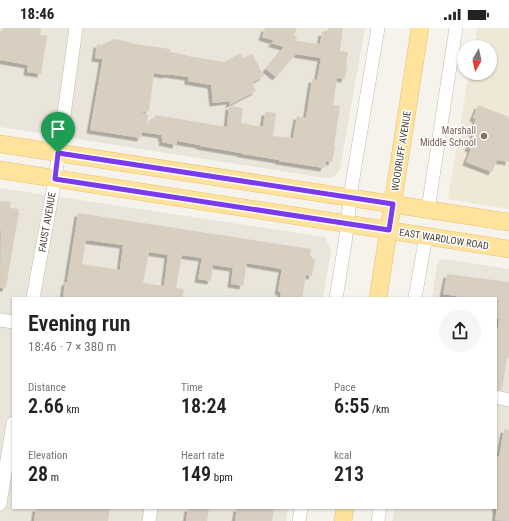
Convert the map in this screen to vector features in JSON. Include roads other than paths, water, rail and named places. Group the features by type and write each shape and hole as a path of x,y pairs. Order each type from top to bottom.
{"main road":[{"name":"WOODRUFF AVENUE","path":"378,297 420,28"},
{"path":"0,144 509,222"},
{"name":"EAST WARDLOW ROAD","path":"0,170 509,249"},
{"path":"343,521 345,509"}],"street":[{"name":"FAUST AVENUE","path":"34,297 55,179 76,28"},
{"path":"336,297 350,198 378,28"},
{"path":"428,209 456,28"},
{"path":"415,297 426,236"},
{"path":"0,320 12,322"},
{"path":"497,398 509,400"},
{"path":"0,504 12,429"},
{"path":"149,521 151,509"},
{"path":"299,521 301,509"},
{"path":"378,521 380,509"}],"place":[{"name":"Marshall Middle School","path":"484,136"}]}
